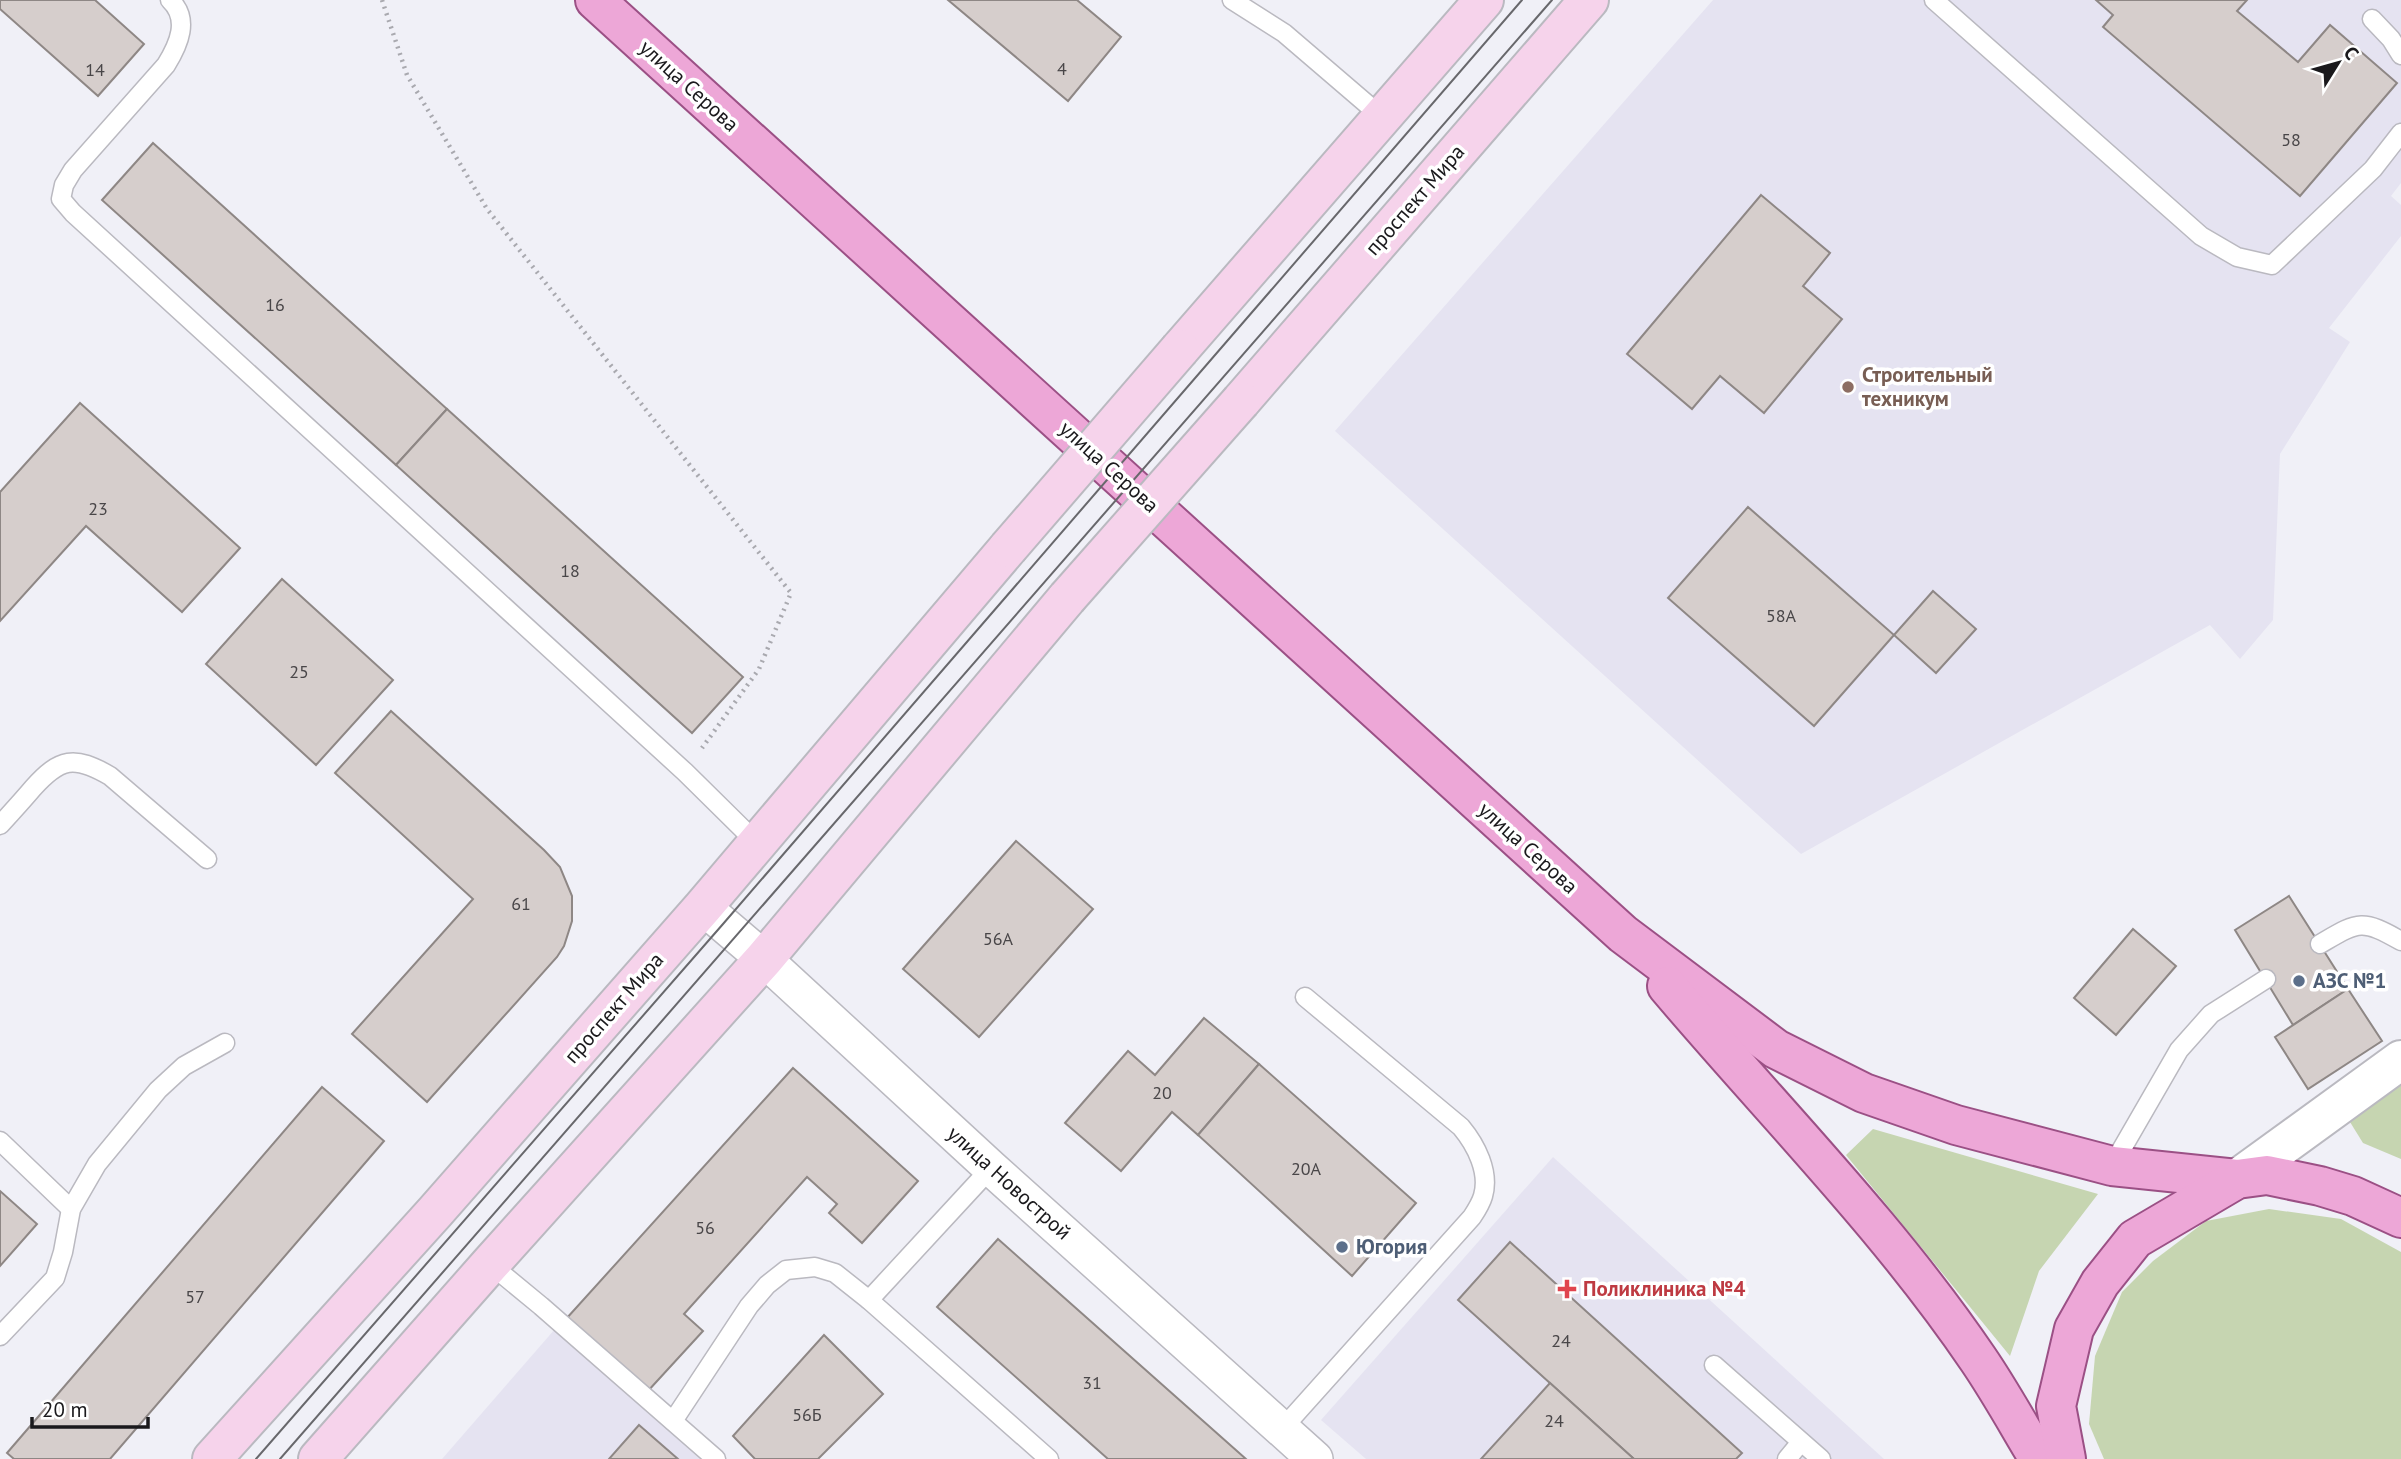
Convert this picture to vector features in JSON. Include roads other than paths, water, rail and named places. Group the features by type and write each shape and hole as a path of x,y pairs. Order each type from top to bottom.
{"main road":[{"name":"улица Серова","path":"595,0 1623,934"},
{"path":"1382,117 1484,0"},
{"name":"проспект Мира","path":"764,959 1067,598 1589,0"},
{"name":"проспект Мира","path":"212,1459 435,1212 703,907 1008,548 1382,117"},
{"path":"1623,934 1776,1049 1864,1093 1956,1125 2112,1166 2237,1179 2266,1175 2353,1196 2401,1217"},
{"path":"1623,934 1736,1068 1846,1190 1918,1278 1978,1359 2039,1459"},
{"path":"318,1459 764,959"},
{"path":"2066,1459 2056,1406 2074,1329 2100,1283 2136,1239 2237,1179"}],"street":[{"name":"улица Новострой","path":"703,907 764,959 991,1168 1315,1459"},
{"path":"2237,1179 2401,1060"}],"lane":[{"path":"170,0 177,7 182,26 176,49 166,65 73,170 64,185 61,199 73,213 685,772 757,843"},
{"path":"1231,0 1284,33 1382,117"},
{"path":"1934,0 2201,236 2237,257 2272,265 2373,169 2401,133"},
{"path":"2372,19 2391,39 2401,55"},
{"path":"0,825 49,771 61,764 76,763 93,766 110,776 207,859"},
{"path":"2320,944 2353,925 2383,930 2401,941"},
{"path":"2112,1166 2179,1050 2211,1014 2266,979"},
{"path":"1282,1429 1472,1217 1483,1198 1485,1178 1473,1141 1461,1126 1305,997"},
{"path":"0,1336 55,1278 71,1209 97,1164 158,1090 184,1066 225,1044"},
{"path":"0,1141 71,1209"},
{"path":"869,1300 991,1168"},
{"path":"490,1264 716,1459"},
{"path":"673,1421 767,1285 786,1270 815,1267 835,1273 869,1300 1049,1459"},
{"path":"1714,1364 1821,1459"},
{"path":"1787,1459 1801,1442"}],"tram line":[{"path":"256,1459 1522,0"},
{"path":"280,1459 1552,0"}],"place":[{"name":"Строительный техникум","path":"1848,387"},
{"name":"АЗС №1","path":"2299,981"},
{"name":"Югория","path":"1342,1247"},
{"name":"Поликлиника №4","path":"1567,1289"}]}
